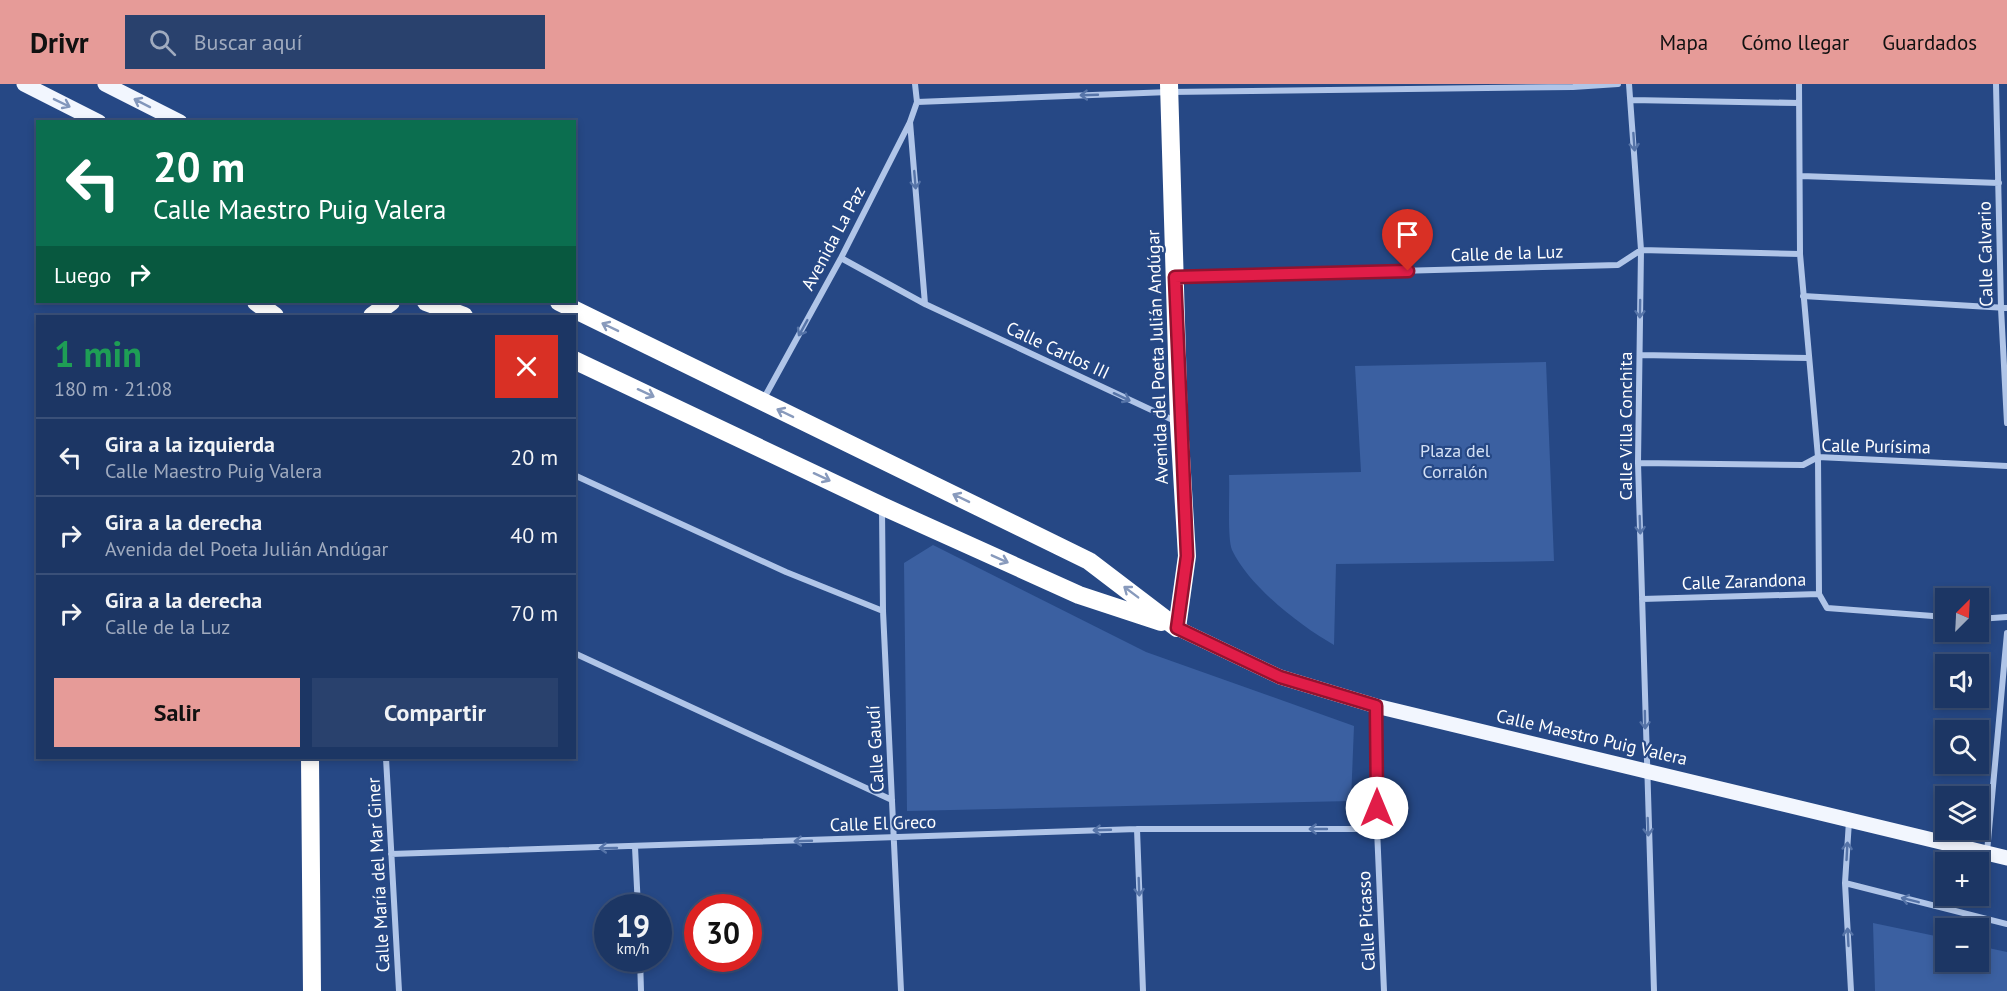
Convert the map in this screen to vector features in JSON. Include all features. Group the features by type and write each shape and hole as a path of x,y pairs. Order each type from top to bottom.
{"highway":[{"name":"Avenida del Poeta Julián Andúgar","path":"1169,88 1179,423 1187,556 1177,628"},
{"path":"257,303 274,315"},
{"path":"373,315 390,303"},
{"path":"429,303 461,315"},
{"path":"561,303 1089,561 1177,628"},
{"path":"576,361 882,506 1079,595 1177,628"},
{"path":"310,759 312,991"}],"main road":[{"path":"24,84 95,120"},
{"path":"105,84 176,120"},
{"name":"Calle Maestro Puig Valera","path":"1177,628 1280,677 1376,706 1987,852"},
{"name":"Calle Maestro Puig Valera","path":"1989,853 2007,858"}],"street":[{"name":"Avenida La Paz","path":"762,402 841,258 910,122 917,102 915,84"},
{"path":"917,102 1169,88 1573,87 1618,84"},
{"name":"Calle Villa Conchita","path":"1629,84 1641,250 1638,463 1654,991"},
{"path":"1799,84 1800,254 1818,457 1819,594"},
{"name":"Calle Calvario","path":"1996,84 1999,183 2003,205 2007,423"},
{"path":"1631,100 1798,103"},
{"path":"910,122 925,303"},
{"path":"1998,128 2007,129"},
{"path":"1801,176 1999,183"},
{"path":"1641,250 1800,254"},
{"name":"Calle de la Luz","path":"1175,277 1617,265 1641,250"},
{"name":"Calle Carlos III","path":"841,258 925,303 1179,423"},
{"path":"1803,296 2004,308"},
{"path":"1640,355 1808,358"},
{"name":"Calle Purísima","path":"1638,463 1803,465 1818,457 2007,466"},
{"path":"576,476 786,572 883,611"},
{"name":"Calle Gaudí","path":"882,506 883,611 901,991"},
{"name":"Calle Zarandona","path":"1642,599 1819,594 1827,608 1935,616"},
{"path":"1989,618 2007,617"},
{"path":"1987,852 2004,731 2007,633"},
{"path":"576,654 892,800"},
{"name":"Calle Picasso","path":"1376,706 1377,829 1384,991"},
{"name":"Calle María del Mar Giner","path":"387,759 399,991"},
{"path":"1849,818 1845,883 1851,991"},
{"path":"1137,829 1143,991"},
{"name":"Calle El Greco","path":"391,854 1137,829 1377,829"},
{"path":"635,847 637,894"},
{"path":"1845,883 2007,924"},
{"path":"640,972 641,991"}],"green space":[{"name":"Plaza del Corralón","path":"1546,362 1554,561 1336,564 1334,645 1277,604 1240,564 1230,544 1229,475 1361,472 1355,366"},
{"path":"933,545 1146,652 1354,726 1351,801 907,811 904,563"},
{"path":"1873,923 1935,936 1935,972 1989,972 1989,948 2007,952 2007,991 1875,991"}],"route":[{"path":"1377,808 1376,706 1280,677 1177,628 1187,556 1179,423 1175,277 1408,271"}]}
